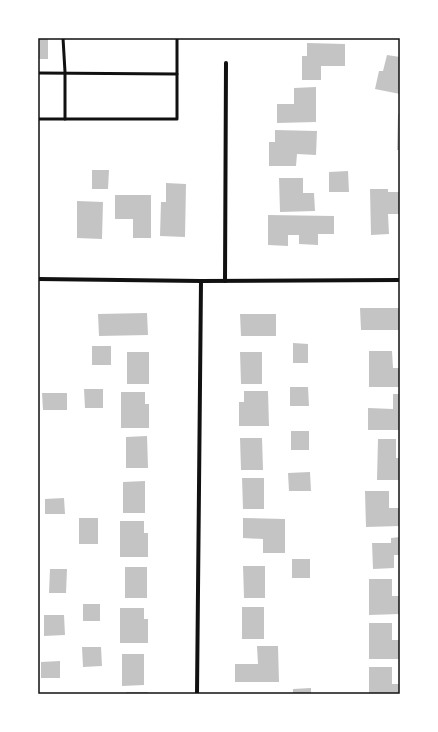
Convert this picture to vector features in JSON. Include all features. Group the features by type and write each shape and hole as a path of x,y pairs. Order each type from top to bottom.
{"street":[{"path":"225,281 226,63"},
{"path":"38,279 201,281 400,280"},
{"path":"196,694 201,281"}],"lane":[{"path":"63,38 65,119"},
{"path":"38,118 177,119 177,38"},
{"path":"38,73 177,74"}],"building":[{"path":"38,38 48,38 48,59 38,59"},
{"path":"307,43 345,44 345,66 321,66 321,80 302,80 302,56 307,56"},
{"path":"387,55 400,57 400,94 375,89 379,71 383,71"},
{"path":"316,87 316,122 277,123 277,104 294,104 294,88"},
{"path":"398,114 400,114 400,150 397,150"},
{"path":"275,130 317,131 316,155 297,154 296,166 269,166 269,142 275,142"},
{"path":"92,170 109,170 108,189 92,189"},
{"path":"348,171 349,192 329,192 329,172"},
{"path":"279,178 303,178 303,193 314,193 315,211 280,212"},
{"path":"166,183 186,184 185,237 160,236 161,202 166,202"},
{"path":"370,189 388,189 388,192 400,192 400,214 388,214 389,234 371,235"},
{"path":"115,195 151,195 151,238 133,238 133,219 115,219"},
{"path":"77,201 103,202 102,239 77,238"},
{"path":"268,215 334,216 334,234 318,234 318,245 299,244 299,235 288,235 288,246 268,245"},
{"path":"360,308 400,308 400,330 361,330"},
{"path":"147,313 148,335 99,336 98,314"},
{"path":"240,314 276,314 276,336 241,336"},
{"path":"293,343 308,344 308,363 293,363"},
{"path":"92,346 111,346 111,365 92,365"},
{"path":"369,351 392,351 393,368 400,368 400,387 369,387"},
{"path":"127,352 149,352 149,384 127,384"},
{"path":"240,352 262,352 262,384 241,384"},
{"path":"290,387 308,387 309,406 290,406"},
{"path":"84,389 103,389 103,408 85,408"},
{"path":"244,391 268,391 269,426 239,426 239,402 244,402"},
{"path":"121,392 145,392 145,404 149,404 149,428 121,428"},
{"path":"42,393 67,393 67,410 43,410"},
{"path":"393,394 400,394 400,430 368,430 368,408 393,409"},
{"path":"291,431 309,431 309,450 291,450"},
{"path":"147,436 148,468 126,468 126,437"},
{"path":"240,438 262,438 263,470 241,470"},
{"path":"378,439 396,439 396,458 400,458 400,480 377,480"},
{"path":"310,472 311,491 289,491 288,473"},
{"path":"242,478 264,478 264,509 243,509"},
{"path":"145,481 145,513 123,513 123,482"},
{"path":"365,491 389,491 389,508 400,508 400,526 366,527"},
{"path":"64,498 65,514 45,514 45,499"},
{"path":"79,518 98,518 98,544 79,544"},
{"path":"243,518 285,519 285,553 263,553 263,539 243,538"},
{"path":"120,521 144,521 144,533 148,533 148,557 120,557"},
{"path":"400,537 400,555 394,555 394,568 373,569 372,543 391,543 391,538"},
{"path":"292,559 310,559 310,578 292,578"},
{"path":"243,566 265,566 265,598 244,598"},
{"path":"125,567 147,567 147,598 125,598"},
{"path":"50,569 67,569 66,593 49,593"},
{"path":"369,579 392,579 392,596 400,596 400,614 369,615"},
{"path":"83,604 100,604 100,621 83,621"},
{"path":"242,607 264,607 264,639 242,639"},
{"path":"120,608 144,608 144,619 148,619 148,643 120,643"},
{"path":"44,615 64,615 65,635 44,636"},
{"path":"369,623 392,623 392,640 400,640 400,659 369,659"},
{"path":"257,646 278,646 279,682 235,682 235,664 258,664"},
{"path":"82,647 101,647 102,666 83,667"},
{"path":"122,654 144,654 144,685 122,686"},
{"path":"60,661 60,678 41,678 41,662"},
{"path":"369,667 392,667 392,684 400,684 400,694 369,694"},
{"path":"311,688 311,694 293,694 293,689"},
{"path":"126,692 148,692 148,694 126,694"}]}
